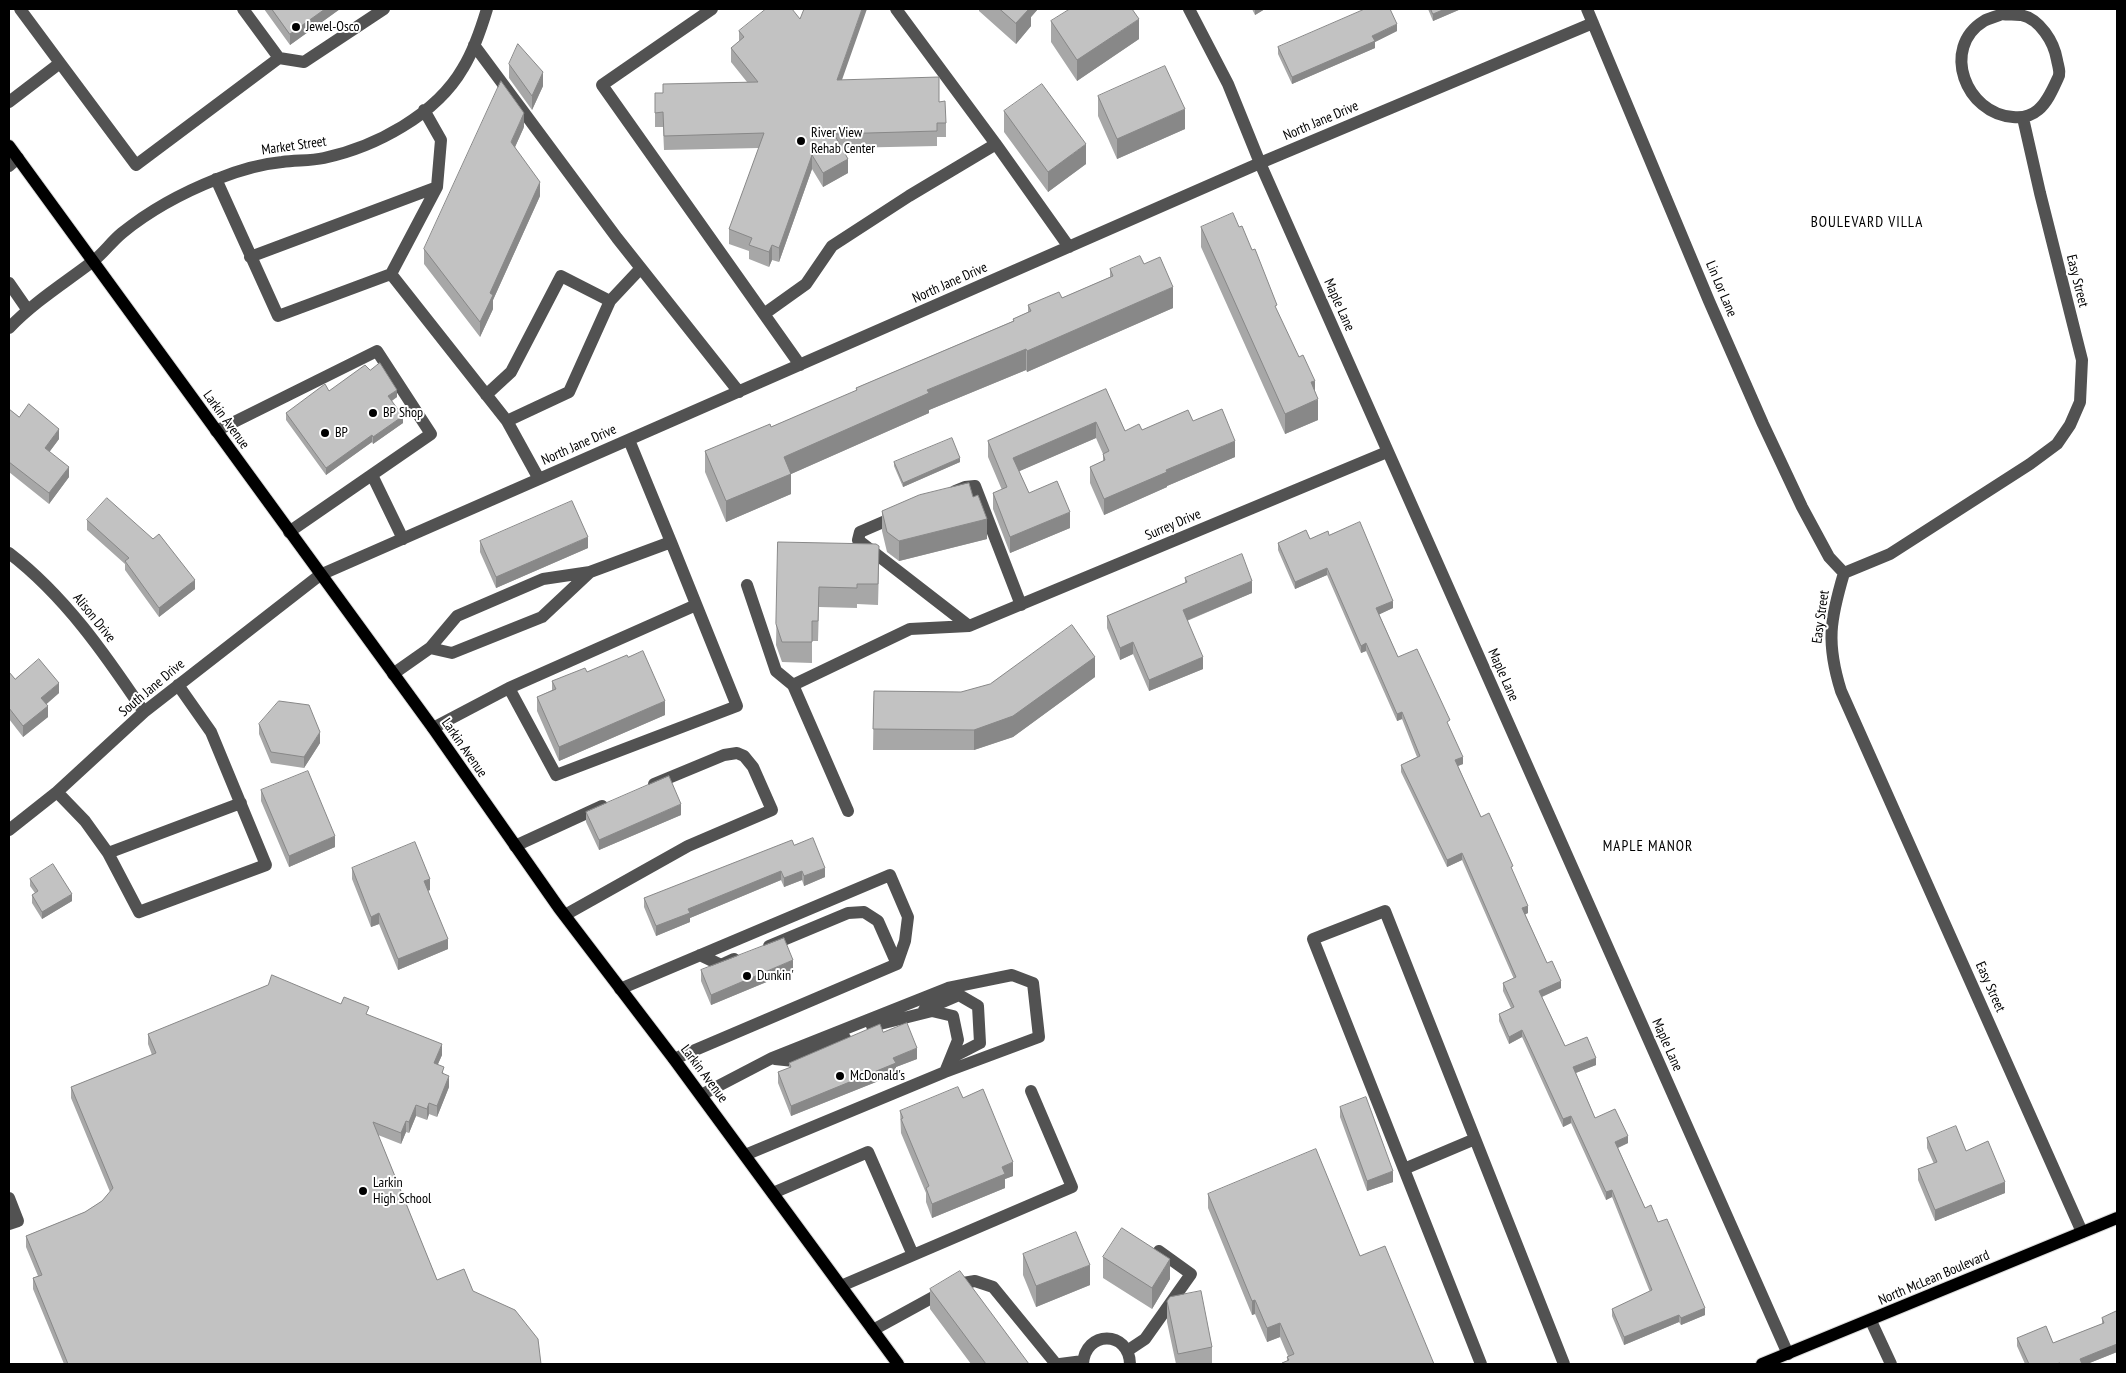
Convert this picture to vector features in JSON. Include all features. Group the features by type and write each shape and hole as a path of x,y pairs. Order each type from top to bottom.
{"main road":[{"name":"Larkin Avenue","path":"9,146 13,162 93,261 433,728 565,915 701,1095 898,1364"},
{"name":"North McLean Boulevard","path":"1762,1364 1872,1321 2117,1218"}],"street":[{"path":"20,9 136,165 279,58"},
{"path":"243,9 279,58 304,62 384,9"},
{"name":"Market Street","path":"9,328 27,309 93,261 122,233 155,210 216,179 265,164 323,158 343,153 389,134 413,121 452,84 463,68 481,29 487,9"},
{"path":"712,9 602,84 800,365"},
{"path":"896,9 996,144 1069,247"},
{"name":"Maple Lane","path":"1189,9 1228,84 1260,164 1788,1354"},
{"name":"Lin Lor Lane","path":"1587,9 1705,292 1763,424 1802,507 1829,557 1844,573"},
{"path":"2002,14 2022,15 2038,24 2051,40 2060,75 2052,91 2038,110 2023,118 2002,117 1986,108 1970,94 1963,76 1961,53 1970,33 1984,21 2002,14"},
{"name":"North Jane Drive","path":"320,575 1260,164 1593,22"},
{"path":"474,45 617,238 739,392"},
{"path":"9,102 60,63"},
{"path":"216,179 278,316 391,274 438,187 441,140 424,110"},
{"name":"Easy Street","path":"2023,118 2082,360 2080,402 2070,425 2057,444 2030,464 1890,554 1844,573 1835,603 1830,642 1833,665 1841,691 2082,1232"},
{"path":"764,314 806,284 832,246 909,196 996,144"},
{"path":"250,257 438,187"},
{"path":"507,421 569,392 610,301 641,268"},
{"path":"391,274 507,421 539,479"},
{"path":"486,395 511,372 561,276 610,301"},
{"path":"9,282 27,309"},
{"path":"216,431 377,351 431,434 290,532"},
{"path":"509,688 556,775 737,706 629,440"},
{"name":"Surrey Drive","path":"793,685 910,629 969,626 1388,452"},
{"path":"372,475 403,539"},
{"path":"947,494 965,487 975,486 1021,605"},
{"path":"912,509 860,532 858,540 969,626"},
{"path":"393,674 430,648 457,616 543,579 590,572 671,542"},
{"name":"Alison Drive","path":"9,553 62,601 103,652 144,712"},
{"path":"430,648 452,653 542,617 590,572"},
{"name":"South Jane Drive","path":"9,830 57,792 144,712 178,684 320,575"},
{"path":"747,585 776,671 793,685 848,811"},
{"path":"433,728 509,688 696,606"},
{"path":"57,792 85,821 108,853 139,912 266,865 211,732 178,684"},
{"path":"565,915 688,846 772,810 753,767 744,756 737,753 724,755 644,788"},
{"path":"108,853 240,803"},
{"path":"515,846 610,803"},
{"path":"620,989 890,875 908,917 905,941 897,964 674,1059"},
{"path":"1482,1364 1313,939 1385,911 1564,1364"},
{"path":"700,955 721,964 848,914 864,912 878,921 897,964"},
{"path":"701,1095 772,1058 948,988 1012,975 1033,983 1039,1037 945,1072 745,1156"},
{"path":"911,1016 959,995 978,1006 980,1043 951,1058"},
{"path":"772,1058 794,1060 873,1025 932,1011 953,1016 958,1040 945,1072"},
{"path":"841,1286 1072,1187 1031,1091"},
{"path":"1404,1168 1475,1139"},
{"path":"773,1193 868,1152 913,1255"},
{"path":"9,1198 18,1221 9,1224"},
{"path":"1127,1351 1145,1339 1191,1274 1159,1251"},
{"path":"873,1330 957,1284 975,1281 994,1287 1056,1364"},
{"path":"1872,1321 1891,1364"},
{"path":"1060,1364 1083,1362 1086,1349 1091,1344 1105,1338 1119,1342 1127,1351 1130,1364"}],"building":[{"path":"272,9 325,9 290,34"},
{"name":"River View Rehab Center","path":"766,9 792,9 800,19 804,9 862,9 837,80 939,77 939,102 945,101 946,123 937,123 937,131 834,134 848,159 823,173 812,155 779,248 772,245 769,252 749,245 752,238 729,229 764,133 664,136 663,112 655,113 655,93 663,93 663,84 758,82 731,48 744,37 739,31"},
{"path":"1000,9 1029,9 1016,23"},
{"path":"1070,9 1132,9 1139,19 1077,60 1051,21"},
{"path":"1365,9 1390,9 1397,24 1372,36 1375,41 1292,77 1278,47"},
{"path":"1431,9 1445,9 1433,14"},
{"path":"518,44 543,72 532,96 509,64"},
{"path":"1165,66 1185,109 1117,139 1098,96"},
{"path":"501,81 524,113 511,142 540,182 490,293 493,295 480,322 424,249"},
{"path":"1042,84 1086,144 1048,172 1004,111"},
{"path":"1233,213 1239,227 1242,226 1252,250 1255,249 1277,305 1275,306 1299,357 1303,355 1315,381 1311,382 1318,399 1285,414 1201,227"},
{"path":"1140,256 1144,264 1160,257 1173,287 1027,351 1026,349 927,390 929,393 784,457 791,474 726,501 705,451 770,424 771,427 857,390 856,388 1014,321 1013,319 1031,311 1028,305 1059,292 1062,298 1113,276 1110,269"},
{"path":"380,363 397,390 388,396 403,416 373,437 372,435 326,468 286,413 325,384 329,391 365,365 370,370"},
{"path":"1106,389 1125,431 1139,424 1142,430 1188,410 1193,421 1222,409 1235,441 1104,499 1090,467 1105,460 1103,454 1109,451 1096,422 1013,458 1029,493 1057,481 1070,512 1010,537 993,493 1007,487 988,441"},
{"path":"29,404 59,429 45,448 69,467 49,493 9,462 9,409 19,417"},
{"path":"952,438 960,458 903,483 894,462"},
{"path":"969,483 973,497 978,495 987,519 899,541 887,532 882,511 919,495"},
{"path":"107,498 153,539 159,534 195,580 159,608 125,561 129,558 87,520"},
{"path":"572,501 588,537 496,577 480,541"},
{"path":"1360,522 1393,601 1376,608 1398,657 1417,649 1450,720 1447,722 1463,757 1455,760 1481,817 1489,813 1513,866 1511,867 1528,906 1522,908 1547,963 1552,961 1561,981 1539,991 1565,1046 1587,1037 1596,1058 1573,1067 1595,1118 1615,1109 1628,1136 1615,1142 1645,1208 1651,1205 1658,1222 1667,1219 1705,1308 1681,1318 1679,1315 1624,1337 1612,1309 1652,1290 1612,1190 1606,1192 1571,1116 1563,1119 1522,1030 1509,1037 1499,1014 1514,1007 1503,983 1516,977 1462,853 1447,860 1401,765 1420,756 1402,712 1397,714 1366,643 1361,646 1327,568 1295,582 1278,543 1306,530 1310,539 1328,531 1329,535"},
{"path":"778,542 876,544 879,546 878,584 857,584 857,588 819,587 818,621 812,621 812,642 782,642 776,624"},
{"path":"1242,554 1252,581 1183,610 1203,657 1149,680 1133,642 1120,648 1107,616 1187,582 1185,578"},
{"path":"1072,625 1095,657 1013,716 974,730 873,729 874,691 961,692 990,684"},
{"path":"643,651 665,701 559,747 537,697 556,689 552,681 585,668 587,672 627,655 628,657"},
{"path":"39,659 59,683 41,698 48,706 23,726 9,708 9,672 15,679"},
{"path":"279,701 309,705 320,732 304,757 271,752 259,724"},
{"path":"308,771 335,836 289,856 261,790"},
{"path":"669,776 681,804 599,840 586,812"},
{"path":"813,838 825,868 804,876 802,871 784,878 781,871 688,909 690,913 656,926 644,898 792,840 794,845"},
{"path":"415,842 430,879 424,881 448,939 398,959 379,913 371,917 352,868"},
{"path":"53,864 72,894 42,912 32,895 38,891 30,879"},
{"name":"Dunkin'","path":"784,938 793,960 711,995 701,970"},
{"name":"Larkin High School","path":"272,975 341,1004 344,997 369,1007 366,1014 442,1044 434,1063 444,1067 442,1073 449,1076 437,1106 429,1103 427,1109 416,1105 409,1122 406,1121 401,1133 373,1122 437,1280 464,1269 473,1291 515,1310 538,1339 541,1364 68,1364 33,1278 42,1275 26,1236 85,1212 102,1201 113,1188 71,1087 156,1053 148,1034 268,985"},
{"name":"McDonald's","path":"907,1023 917,1048 893,1058 896,1063 791,1106 778,1072 791,1067 789,1063 880,1024 883,1032"},
{"path":"958,1087 963,1098 983,1089 1013,1162 1002,1167 1005,1174 932,1204 926,1188 929,1186 901,1119 903,1118 900,1111"},
{"path":"1366,1097 1393,1171 1367,1181 1340,1107"},
{"path":"1956,1126 1966,1151 1988,1141 2005,1182 1935,1210 1918,1169 1937,1162 1927,1138"},
{"path":"1316,1149 1360,1256 1385,1246 1434,1364 1282,1364 1289,1360 1287,1357 1294,1354 1280,1323 1267,1328 1255,1300 1252,1301 1208,1194"},
{"path":"1122,1228 1170,1259 1152,1288 1103,1257"},
{"path":"1076,1232 1090,1265 1036,1286 1023,1254"},
{"path":"960,1271 1029,1364 986,1364 930,1289"},
{"path":"1201,1291 1212,1347 1178,1354 1167,1301 1170,1297"},
{"path":"2117,1311 2117,1344 2080,1359 2082,1364 2029,1364 2017,1338 2046,1326 2053,1343 2104,1323 2102,1318"}],"place":[{"name":"Jewel-Osco","path":"296,27"},
{"name":"River View Rehab Center","path":"801,141"},
{"name":"BP Shop","path":"373,413"},
{"name":"BP","path":"325,433"},
{"name":"Dunkin'","path":"747,976"},
{"name":"McDonald's","path":"840,1076"},
{"name":"Larkin High School","path":"363,1191"}],"district":[{"name":"BOULEVARD VILLA","path":"1867,223"},
{"name":"MAPLE MANOR","path":"1648,847"}]}
